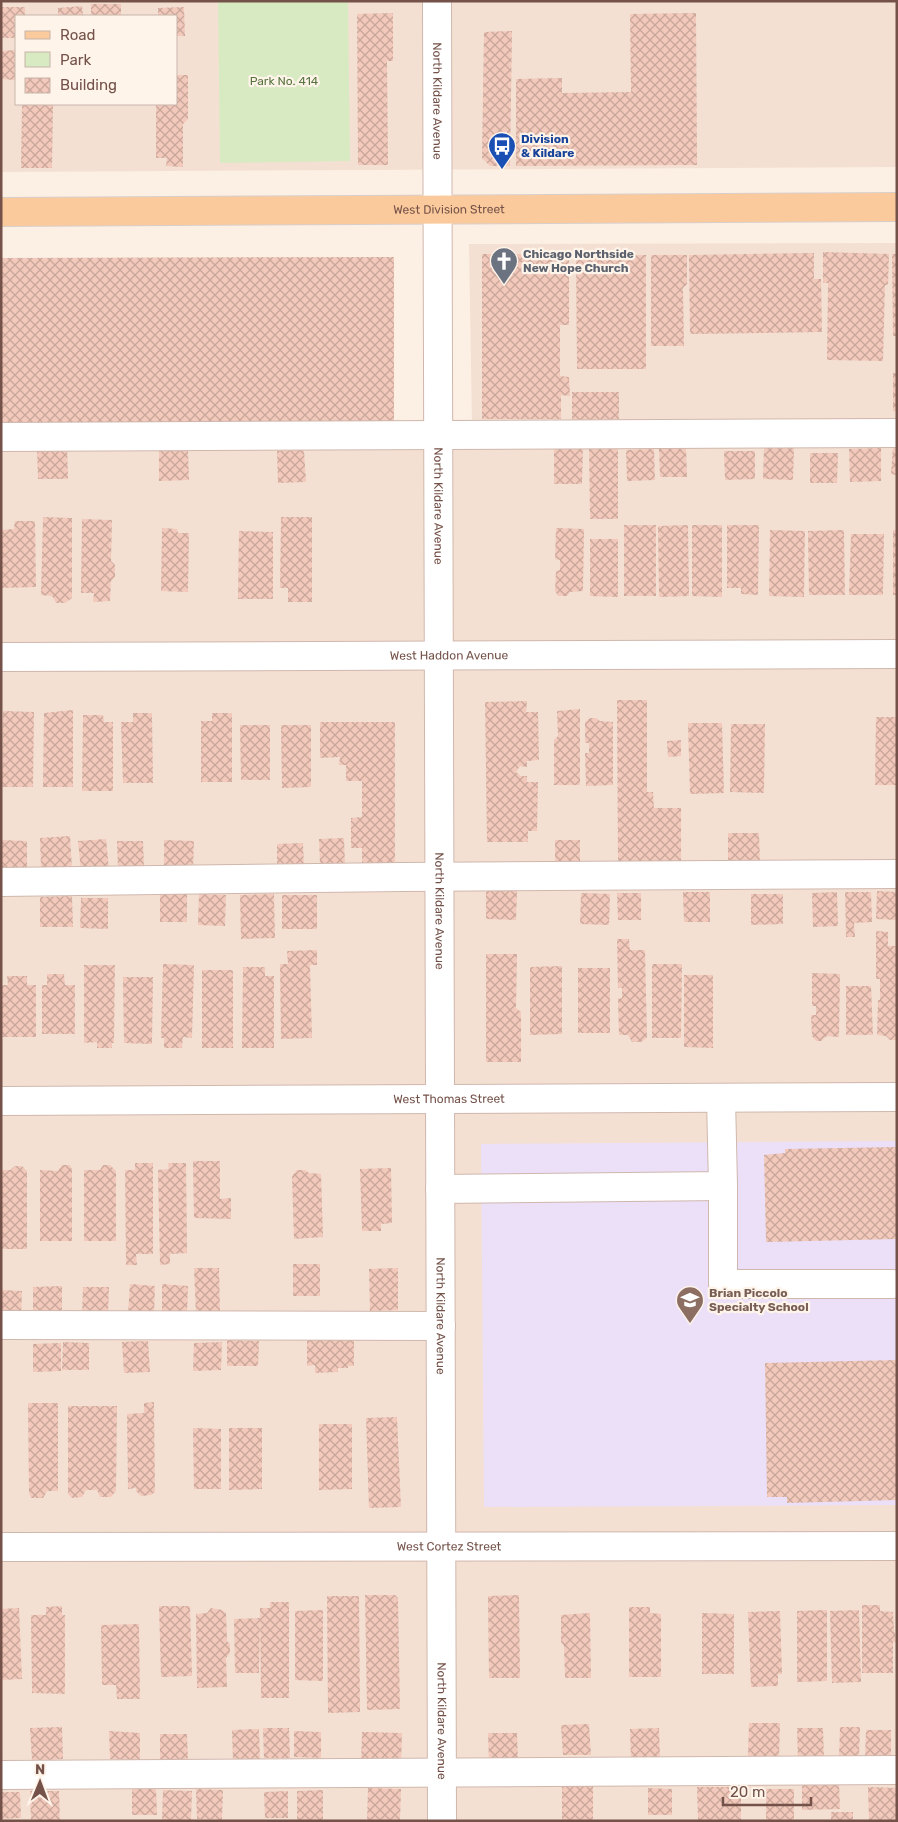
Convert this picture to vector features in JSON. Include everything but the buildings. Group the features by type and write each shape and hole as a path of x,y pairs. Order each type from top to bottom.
{"main road":[{"name":"West Division Street","path":"1,212 897,207"}],"street":[{"name":"North Kildare Avenue","path":"437,1 442,1821"},
{"path":"1,437 897,433"},
{"name":"West Haddon Avenue","path":"1,657 897,654"},
{"path":"1,882 439,876 897,874"},
{"name":"West Thomas Street","path":"1,1101 897,1097"},
{"path":"722,1098 723,1284 893,1284"},
{"path":"440,1190 723,1186"},
{"path":"1,1325 441,1326"},
{"name":"West Cortez Street","path":"1,1547 897,1546"},
{"path":"1,1775 897,1770"}],"shaded area":[{"path":"1,1 897,1 897,167 1,172"},
{"path":"897,243 897,1821 1,1821 1,427 472,425 469,244"},
{"name":"Brian Piccolo Specialty School","path":"897,1141 897,1505 484,1507 481,1144"}],"green space":[{"name":"Park No. 414","path":"218,1 348,1 350,161 220,163"}],"place":[{"name":"Division & Kildare","path":"502,170"},
{"name":"Chicago Northside New Hope Church","path":"504,285"},
{"name":"Brian Piccolo Specialty School","path":"690,1324"}]}
